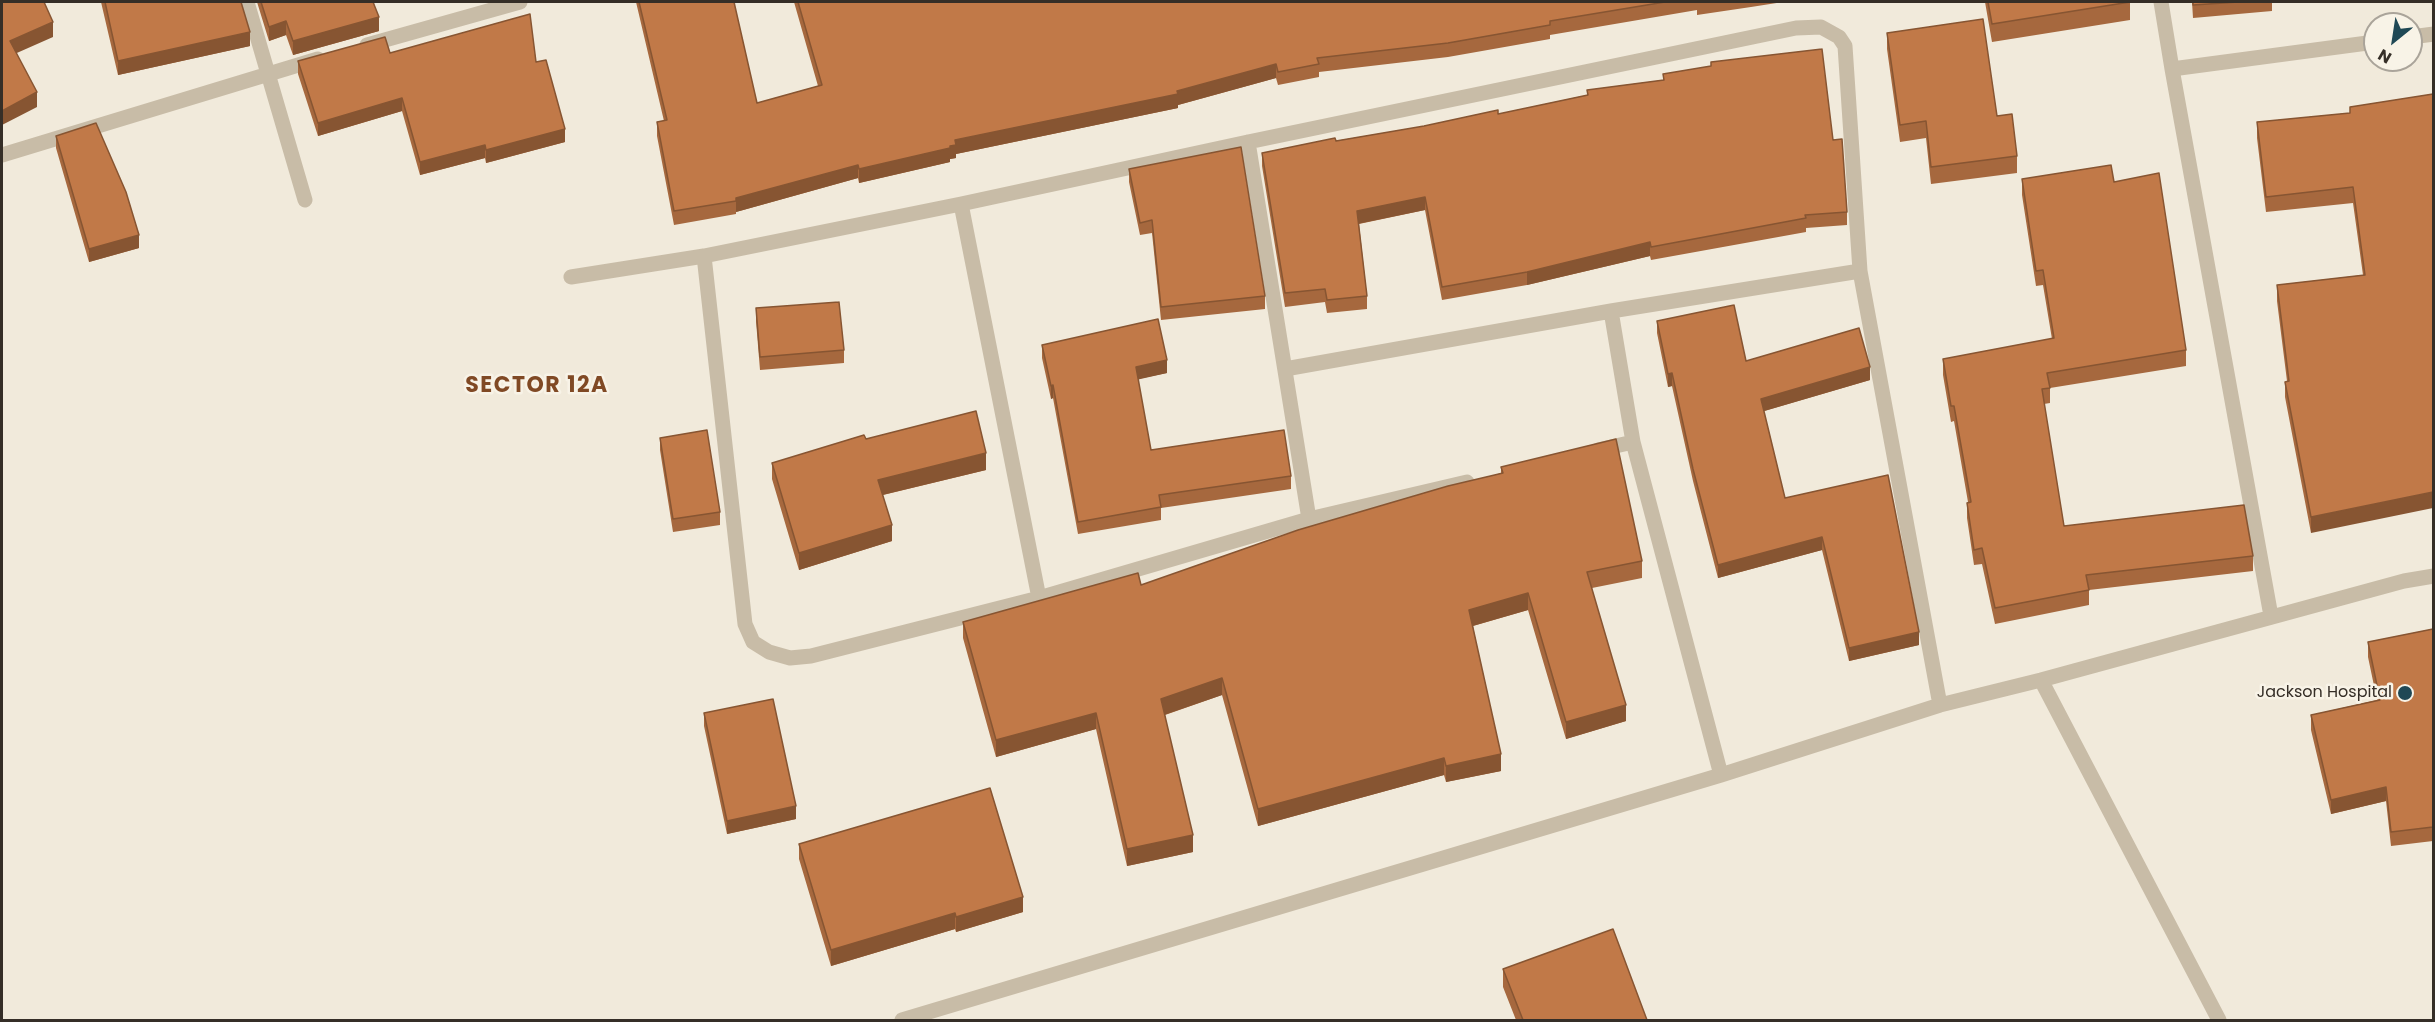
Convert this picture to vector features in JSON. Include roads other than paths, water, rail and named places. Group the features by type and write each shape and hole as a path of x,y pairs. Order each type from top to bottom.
{"street":[{"path":"247,2 305,200"},
{"path":"2,155 269,72 520,2"},
{"path":"2162,2 2172,69 2271,616"},
{"path":"571,277 704,256 1796,28 1821,27 1839,37 1845,46 1860,271 1940,705"},
{"path":"2172,69 2363,44"},
{"path":"1248,142 1309,519"},
{"path":"961,204 1039,598"},
{"path":"704,256 745,624 753,642 769,652 790,658 811,656 1039,598 1309,519 1483,478"},
{"path":"1285,369 1611,311 1860,271"},
{"path":"1611,311 1633,442 1721,775"},
{"path":"1587,453 1633,442"},
{"path":"902,1020 1721,775 1940,705 2404,581 2433,576"},
{"path":"2040,680 2219,1020"}],"place":[{"name":"Jackson Hospital","path":"2405,693"}],"district":[{"name":"SECTOR 12A","path":"537,386"}]}
